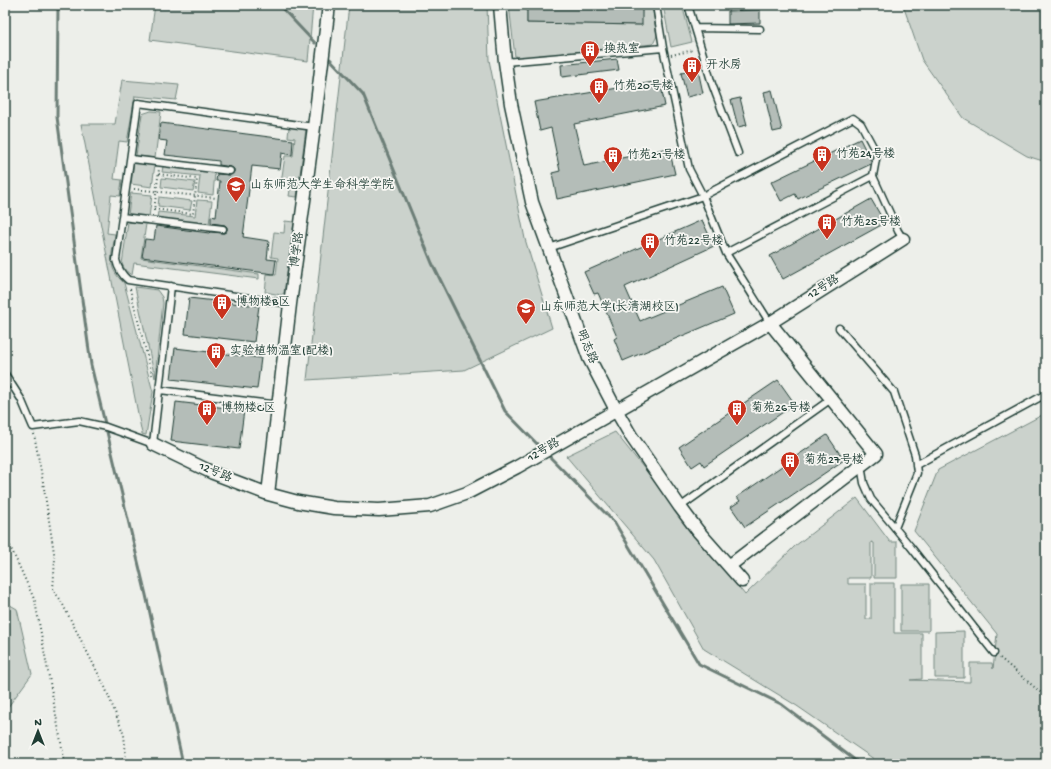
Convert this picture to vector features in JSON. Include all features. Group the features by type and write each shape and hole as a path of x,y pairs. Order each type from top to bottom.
{"street":[{"name":"博学路","path":"268,494 290,304 329,5"},
{"name":"明志路","path":"500,5 505,62 511,104 532,202 589,358 616,410 680,507 698,531 742,581"},
{"name":"12号路","path":"153,444 213,473 268,494 298,502 334,508 379,510 430,506 467,493 555,445 770,323 903,239"},
{"path":"729,566 876,454 770,323"}],"lane":[{"path":"656,5 664,57 689,169 703,196 726,253 770,323"},
{"path":"688,5 712,84 738,153"},
{"path":"695,28 760,29"},
{"path":"505,62 663,48"},
{"path":"290,304 128,280 118,268 116,260 138,103 314,127"},
{"path":"549,248 703,196 853,118 861,124 877,154 873,176 903,239"},
{"path":"131,159 230,170"},
{"path":"726,253 873,176"},
{"path":"122,217 223,229"},
{"path":"5,374 21,399 32,427 79,421 106,427 153,444 171,286"},
{"path":"839,328 894,392 915,456 917,473 895,528"},
{"path":"160,390 279,405"},
{"path":"916,465 1046,394"},
{"path":"680,507 831,399"},
{"path":"861,465 864,483 872,499 994,653"}],"path":[{"path":"664,57 702,48"},
{"path":"153,220 160,162"},
{"path":"154,209 193,214 197,179 158,174"},
{"path":"126,188 216,198"},
{"path":"128,280 153,378"},
{"path":"32,427 43,482 55,559 53,590 60,599 105,688 124,735 126,755 120,764"},
{"path":"5,535 35,601 65,764"},
{"path":"994,653 1046,697"}],"shaded area":[{"path":"155,5 313,5 308,61 150,40"},
{"path":"349,5 487,5 489,60 525,239 552,328 464,370 307,380"},
{"path":"509,5 527,5 527,23 641,25 642,5 652,5 657,36 653,44 521,58 515,57"},
{"path":"663,5 682,5 692,42 671,47"},
{"path":"903,5 1046,5 1046,162 1027,156 963,118 922,60"},
{"path":"122,80 179,85 176,100 135,96 127,142 119,141 114,179 122,180 120,196 111,195 107,233 115,234 112,266 118,277 124,283 153,392 146,435 142,434 81,124 115,124"},
{"path":"151,111 161,112 155,158 136,156 142,114"},
{"path":"289,127 306,129 297,197 289,196 291,184 281,183 285,156 293,156 295,138 288,137"},
{"path":"134,162 155,164 152,187 131,184"},
{"path":"163,166 215,172 213,195 198,193 200,176 162,172"},
{"path":"162,178 195,182 193,191 161,187"},
{"path":"131,193 152,195 149,217 128,215"},
{"path":"159,197 192,201 190,210 158,206"},
{"path":"197,200 212,201 209,224 157,218 158,212 195,216"},
{"path":"285,221 294,222 284,293 281,295 265,292 267,274 276,275 278,258 271,257 274,232 284,233"},
{"path":"128,222 146,224 141,258 259,274 259,279 134,263 132,275 126,271 122,264"},
{"path":"135,287 157,290 162,297 163,303 155,378"},
{"path":"1046,413 1046,764 881,764 797,706 704,649 654,560 566,456 615,432 745,595 795,546 857,498 890,542 897,542 897,578 874,578 874,543 871,542 871,578 848,578 848,584 866,584 866,619 871,619 871,583 894,583 894,633 922,633 922,679 910,680 970,682 970,663 992,663 993,669 997,634 914,531 938,470"},
{"path":"901,584 929,584 929,631 901,631"},
{"path":"5,602 17,609 32,674 5,711"},
{"path":"964,631 964,678 935,678 935,632"}],"building":[{"path":"527,5 642,5 642,25 527,23"},
{"path":"760,10 760,23 728,24 728,11"},
{"name":"换热室","path":"617,59 619,70 562,77 561,65"},
{"name":"开水房","path":"698,70 703,93 687,97 681,73"},
{"path":"660,81 665,106 574,124 584,166 669,148 675,174 557,199 552,173 560,171 551,128 540,131 534,102"},
{"path":"772,90 782,130 773,132 764,92"},
{"path":"740,98 747,125 738,127 731,100"},
{"path":"161,123 293,140 292,155 282,153 280,169 252,166 243,237 269,241 267,259 276,260 274,274 142,257 145,239 154,240 156,226 209,233 224,233 227,230 225,225 211,223 211,216 216,217 220,181 216,181 217,174 231,175 234,172 234,169 219,165 219,161 165,155 167,141 159,140"},
{"name":"竹苑24号楼","path":"860,139 871,161 871,164 798,199 795,194 781,201 771,182"},
{"name":"竹苑25号楼","path":"871,199 885,223 783,279 770,256"},
{"path":"702,220 714,246 625,287 640,321 722,287 734,314 623,361 614,339 617,337 598,293 594,294 584,272"},
{"name":"博物楼B区","path":"189,298 259,306 254,342 185,334"},
{"name":"实验植物温室(配楼)","path":"175,348 261,358 257,389 171,379"},
{"name":"菊苑26号楼","path":"778,380 795,404 704,466 701,461 692,467 679,447"},
{"name":"博物楼C区","path":"176,402 244,410 239,449 171,441"},
{"name":"菊苑27号楼","path":"827,435 844,460 745,527 731,507 740,501 737,497"}],"waterway":[{"path":"58,5 57,117 91,365 146,595 183,764"},
{"path":"279,5 315,43"},
{"path":"330,59 363,94 432,263 505,411 542,449"},
{"path":"546,453 615,523 699,664 781,704 860,764"}],"place":[{"name":"换热室","path":"590,67"},
{"name":"开水房","path":"692,83"},
{"name":"竹苑20号楼","path":"599,104"},
{"name":"竹苑24号楼","path":"822,172"},
{"name":"竹苑21号楼","path":"613,173"},
{"name":"山东师范大学生命科学学院","path":"236,203"},
{"name":"竹苑25号楼","path":"827,240"},
{"name":"竹苑22号楼","path":"650,259"},
{"name":"博物楼B区","path":"222,320"},
{"name":"山东师范大学(长清湖校区)","path":"526,325"},
{"name":"实验植物温室(配楼)","path":"216,369"},
{"name":"博物楼C区","path":"207,426"},
{"name":"菊苑26号楼","path":"737,426"},
{"name":"菊苑27号楼","path":"790,478"}]}
